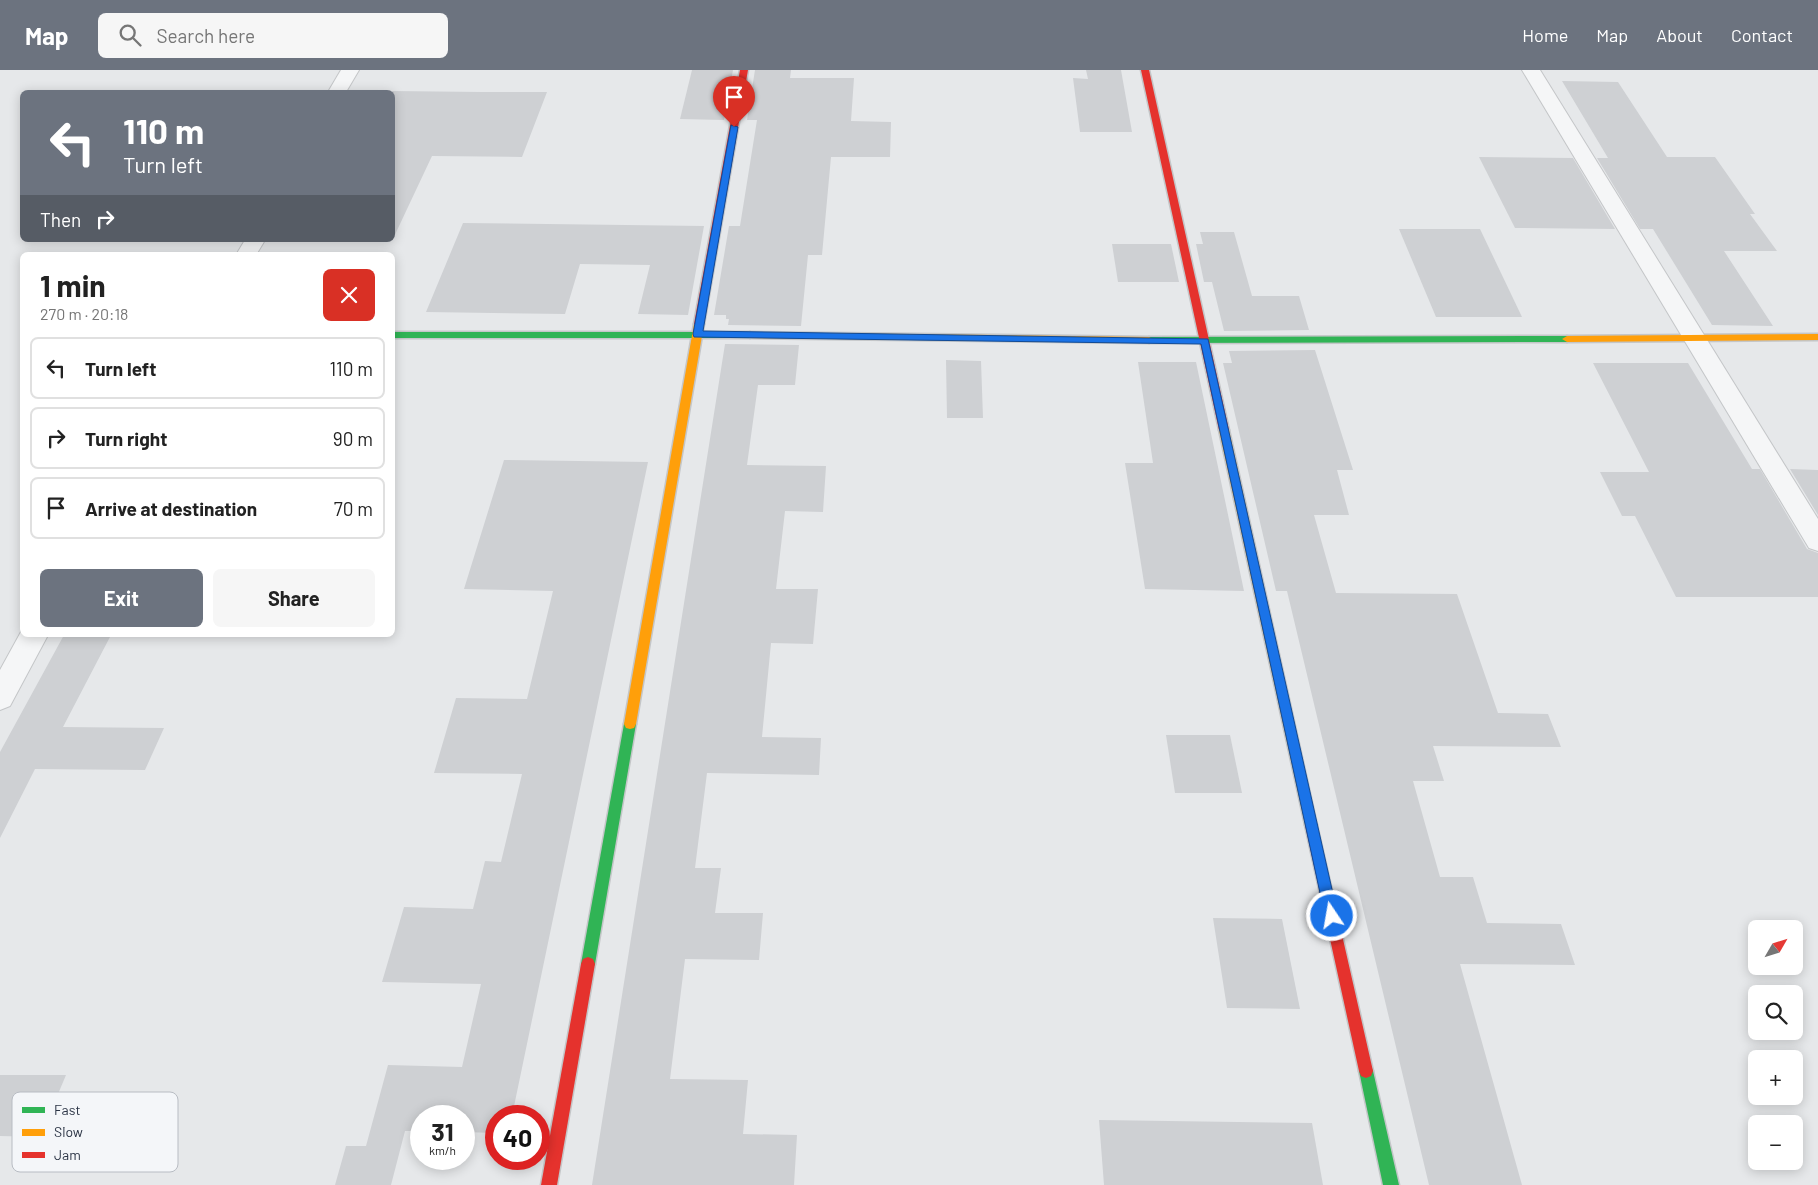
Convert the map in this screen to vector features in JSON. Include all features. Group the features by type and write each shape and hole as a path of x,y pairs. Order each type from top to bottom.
{"street":[{"path":"338,90 350,70"},
{"path":"549,1185 744,70"},
{"path":"1145,70 1391,1185"},
{"path":"1531,70 1818,540"},
{"path":"395,335 698,334 1205,341 1818,337"},
{"path":"0,697 33,637"}],"building":[{"path":"692,70 733,70 724,120 680,119"},
{"path":"755,70 791,70 790,78 854,78 851,121 891,122 890,157 831,157 822,255 808,255 801,326 728,325 729,319 726,319 726,315 714,315 729,226 740,226 757,120 747,120"},
{"path":"1086,70 1121,70 1132,132 1080,132 1073,78 1088,79"},
{"path":"1562,81 1618,82 1667,157 1715,157 1755,214 1750,214 1777,251 1724,251 1773,326 1712,325 1653,229 1640,229 1597,158 1608,158"},
{"path":"395,91 547,92 522,157 432,156 395,235"},
{"path":"1479,157 1573,158 1615,229 1515,228"},
{"path":"463,223 704,226 688,315 638,314 650,265 580,264 565,314 426,312"},
{"path":"1399,229 1480,229 1522,317 1436,317"},
{"path":"1200,232 1234,232 1252,296 1299,296 1309,330 1224,331 1212,282 1204,282 1196,244 1203,244"},
{"path":"1112,244 1171,244 1179,282 1118,282"},
{"path":"725,344 799,345 795,385 758,385 747,465 826,466 823,512 785,511 776,589 818,589 813,644 771,643 762,737 821,738 819,775 707,773 695,868 721,868 715,913 763,913 759,960 685,959 670,1079 748,1080 743,1134 797,1135 794,1185 592,1185"},
{"path":"1315,350 1353,470 1337,470 1349,515 1314,515 1336,593 1457,594 1498,713 1548,714 1561,747 1433,746 1444,781 1413,781 1440,877 1473,877 1487,923 1561,924 1575,965 1460,964 1522,1185 1429,1185 1287,591 1276,591 1223,363 1232,363 1229,351"},
{"path":"946,360 981,361 983,418 947,418"},
{"path":"1138,362 1196,362 1244,591 1145,589 1125,463 1153,463"},
{"path":"1593,363 1688,363 1752,469 1760,469 1807,549 1818,553 1818,597 1676,597 1635,516 1622,516 1600,472 1649,472"},
{"path":"504,460 648,462 514,1105 485,1105 485,1133 475,1132 475,1105 410,1105 410,1131 405,1131 391,1185 335,1185 346,1146 366,1146 388,1065 462,1067 481,984 382,982 404,907 473,909 485,861 501,862 522,774 434,773 456,698 527,699 553,591 464,589"},
{"path":"1790,469 1818,470 1818,515"},
{"path":"63,637 110,637 63,727 164,728 145,770 35,769 0,838 0,752"},
{"path":"1166,735 1230,735 1242,793 1175,793"},
{"path":"1213,918 1282,919 1300,1009 1227,1008"},
{"path":"0,1075 66,1075 59,1092 12,1092 12,1136 0,1136"},
{"path":"1099,1120 1312,1123 1323,1185 1104,1185"}],"traffic: fast":[{"path":"395,335 750,335"},
{"path":"1149,340 1567,339"},
{"path":"588,964 630,724"},
{"path":"1366,1071 1391,1185"}],"traffic: slow":[{"path":"630,724 699,324"},
{"path":"750,335 1149,340"},
{"path":"1567,339 1818,337"},
{"path":"1224,430 1311,825"}],"traffic: jam":[{"path":"699,324 744,70"},
{"path":"1145,70 1224,430"},
{"path":"1311,825 1366,1071"},
{"path":"549,1185 588,964"}],"route":[{"path":"734,127 698,334 1205,341 1332,916"}]}
